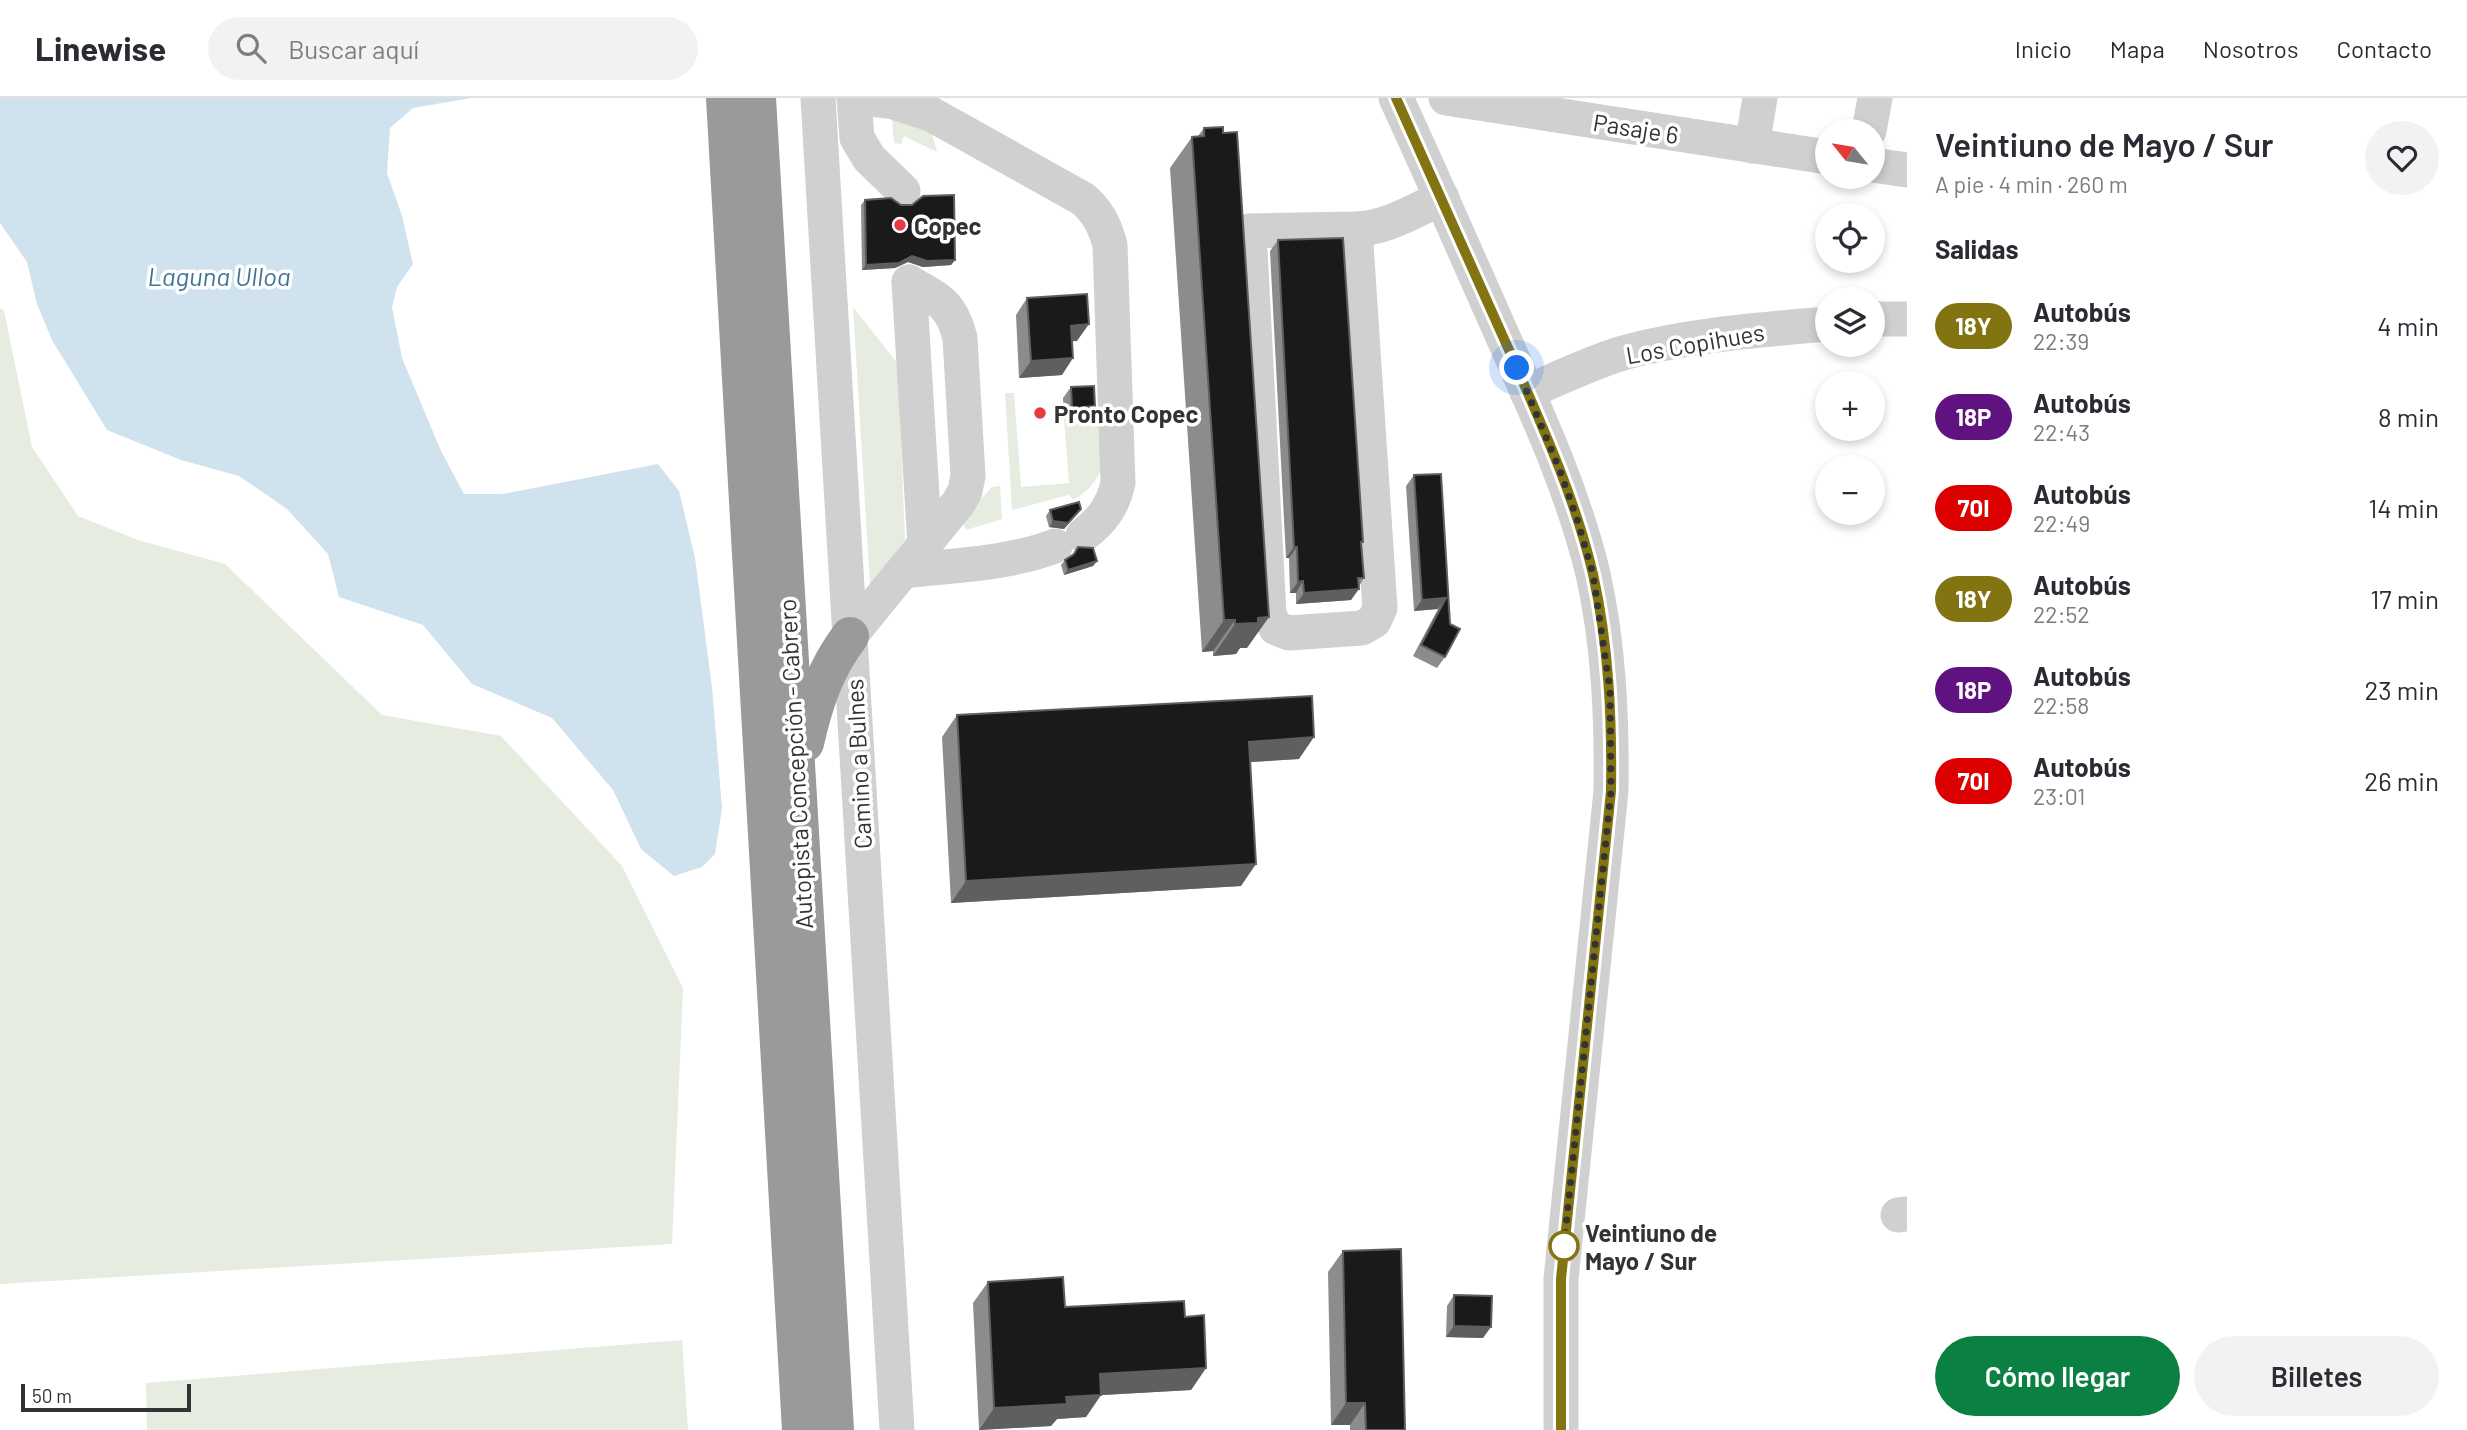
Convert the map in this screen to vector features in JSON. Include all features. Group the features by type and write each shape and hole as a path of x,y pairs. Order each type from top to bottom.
{"highway":[{"name":"Autopista Concepción - Cabrero","path":"725,98 801,1430"},
{"name":"Autopista Concepción - Cabrero","path":"757,98 835,1430"},
{"path":"797,786 819,690 836,655 850,636"}],"street":[{"name":"Camino a Bulnes","path":"818,98 897,1430"},
{"path":"854,98 857,138 869,158 903,191"},
{"path":"861,98 894,102 930,114 1083,199 1099,215 1110,245 1118,483 1111,506 1104,516 1069,540 1034,554 1011,558 915,558"},
{"path":"1396,98 1527,392 1573,506 1593,574 1606,652 1612,725 1608,825 1561,1279 1561,1430"},
{"name":"Pasaje 6","path":"1446,98 1638,113 1752,146 1815,156"},
{"path":"1752,146 1760,98"},
{"path":"1871,119 1875,98"},
{"path":"1885,167 1907,170"},
{"path":"1355,229 1380,608 1374,621 1362,628 1289,634 1276,628 1269,615 1249,231 1355,229 1383,225 1442,198"},
{"path":"850,636 915,558 959,502 968,477 960,338 956,321 946,305 909,282 915,558"},
{"path":"1885,319 1907,319"},
{"name":"Los Copihues","path":"1527,392 1595,362 1647,347 1815,325"}],"shaded area":[{"path":"891,107 932,133 937,152 904,136 901,144 894,143"},
{"path":"853,307 898,364 905,540 870,585"},
{"path":"0,308 4,311 32,447 78,516 138,540 225,564 382,715 501,736 622,866 683,988 672,1244 0,1284"},
{"path":"1005,393 1014,393 1021,487 1069,483 1064,419 1109,415 1103,464 1085,492 1073,500 1069,495 1012,510"},
{"path":"1000,486 1002,519 966,530 962,520 992,487"},
{"path":"682,1340 688,1430 147,1430 146,1383"}],"water":[{"name":"Laguna Ulloa","path":"0,98 471,98 413,108 390,128 387,173 402,216 413,264 397,287 392,307 402,358 441,451 464,494 503,494 658,464 679,491 695,558 712,687 722,808 715,854 702,867 674,876 641,849 613,790 552,718 472,684 423,625 339,597 328,554 287,509 239,476 181,460 107,430 52,340 37,304 27,262 0,223"}],"building":[{"path":"1223,127 1223,133 1237,132 1269,617 1258,618 1258,623 1235,624 1235,620 1224,620 1192,137 1204,136 1204,128"},
{"path":"954,195 955,260 927,261 912,256 899,263 866,265 865,200 891,198 901,205 912,205 923,196"},
{"path":"1343,238 1364,578 1358,578 1359,589 1304,593 1303,581 1298,582 1297,547 1294,547 1278,240"},
{"path":"1087,294 1089,324 1071,326 1073,358 1031,361 1027,298"},
{"path":"1094,386 1095,406 1072,408 1071,387"},
{"path":"1441,474 1450,624 1460,629 1445,657 1421,645 1446,598 1422,600 1414,475"},
{"path":"1079,502 1081,509 1068,523 1053,521 1050,510"},
{"path":"1078,547 1093,548 1097,561 1068,570 1065,560 1074,554"},
{"path":"1312,696 1314,737 1249,742 1256,864 966,881 957,715"},
{"path":"1401,1249 1405,1430 1366,1430 1365,1403 1346,1403 1343,1251"},
{"path":"1063,1277 1065,1307 1184,1301 1185,1317 1204,1315 1206,1368 1100,1374 1101,1395 1066,1397 1067,1404 994,1408 988,1282"},
{"path":"1454,1295 1492,1296 1491,1327 1454,1326"}],"bus line":[{"name":"18Y","path":"1396,98 1559,468 1593,574 1606,652 1612,725 1611,791 1561,1279 1561,1430"}],"place":[{"name":"Copec","path":"900,225"},
{"name":"Pronto Copec","path":"1040,413"},
{"name":"Veintiuno de Mayo / Sur","path":"1564,1246"}],"route":[{"path":"1517,368 1559,468 1593,574 1606,652 1612,725 1607,836 1564,1246"}]}
